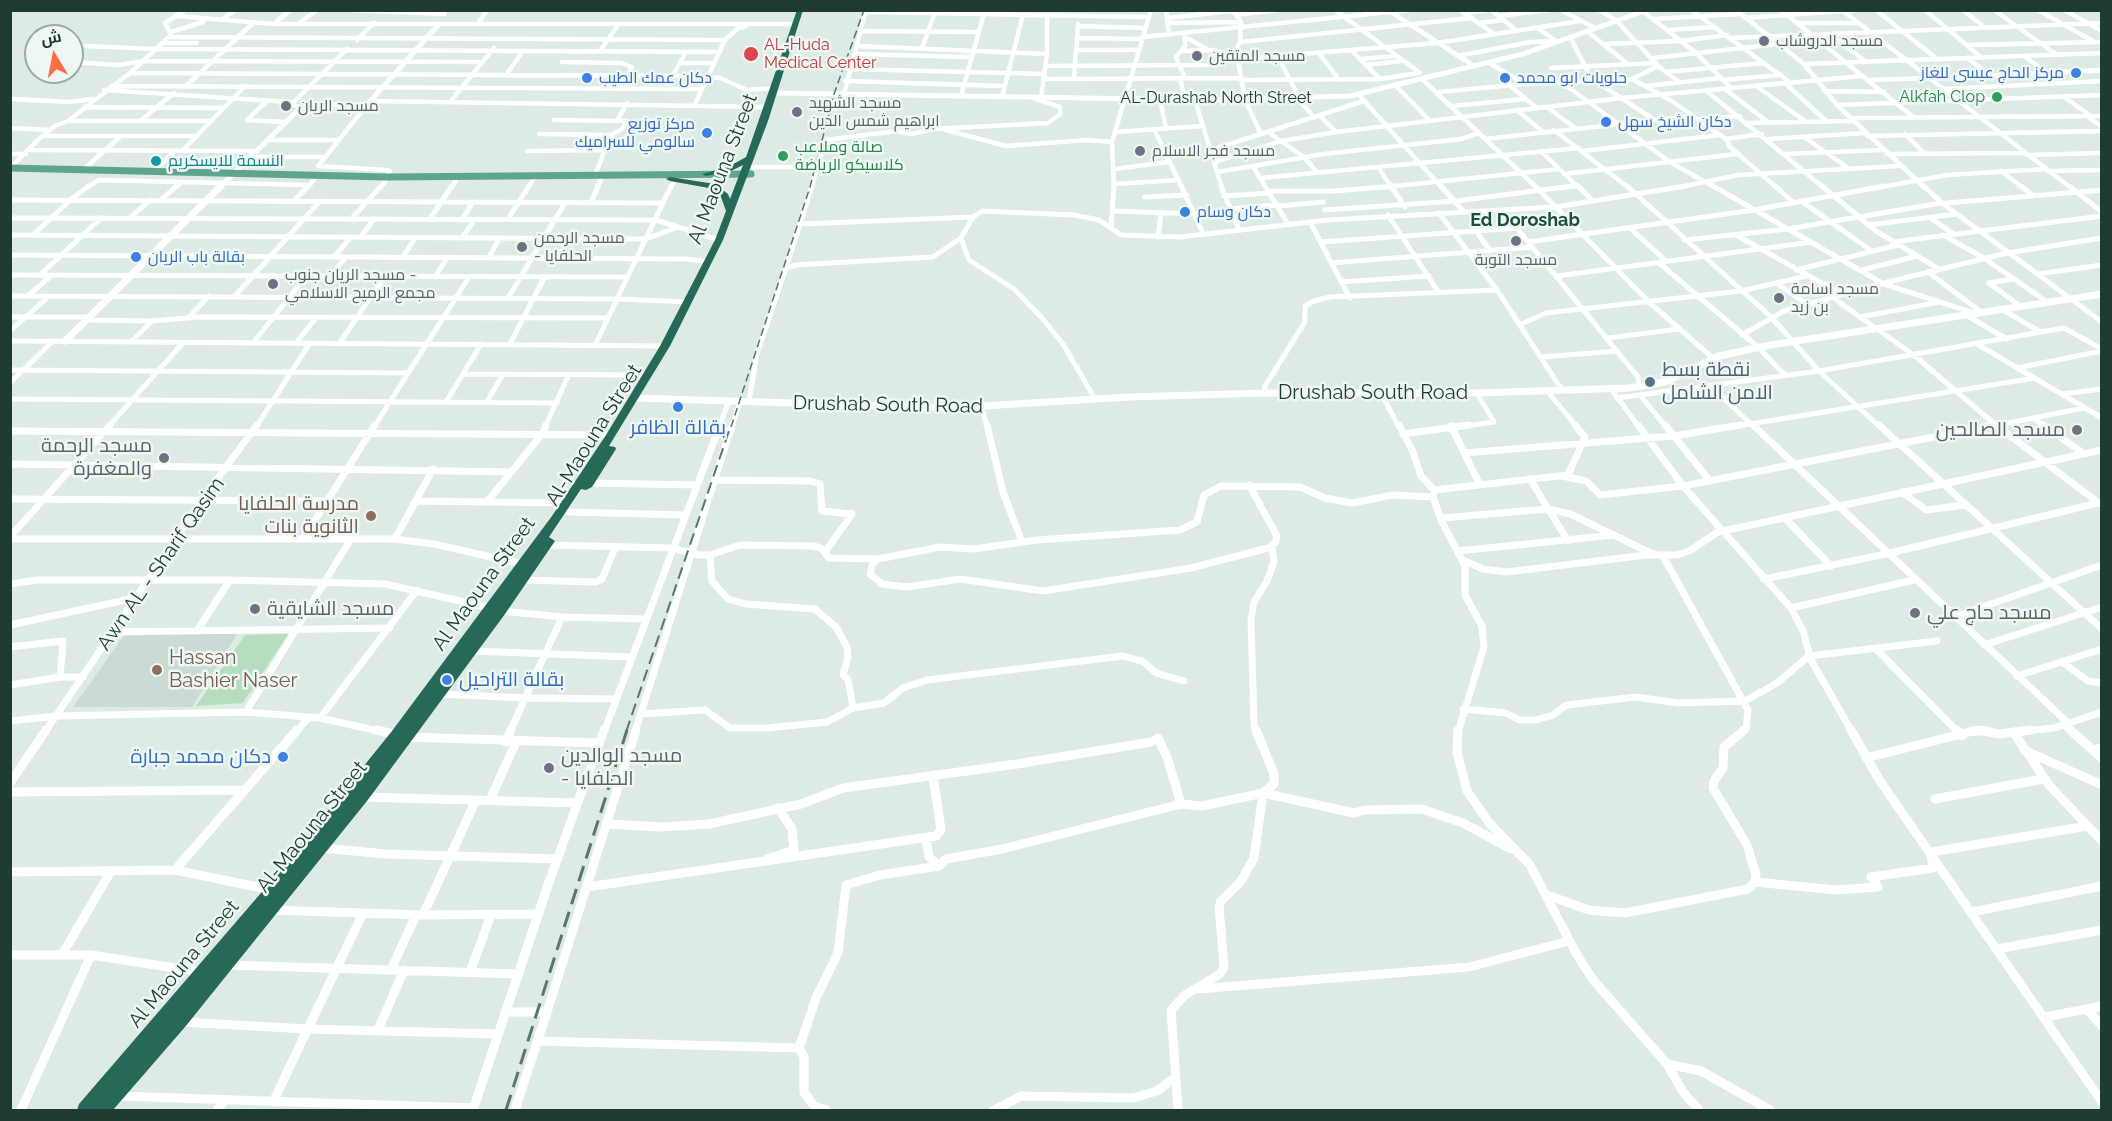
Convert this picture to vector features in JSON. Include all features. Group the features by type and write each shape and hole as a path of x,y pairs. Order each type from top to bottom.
{"highway":[{"name":"Al Maouna Street","path":"85,1110 402,736 496,610 522,564 568,508 611,435 638,398 647,375 665,346 709,262 748,172 800,10"},
{"name":"Al-Maouna Street","path":"102,1110 179,1022 362,796 402,736 440,694 471,651 496,610 522,580 568,508 589,483 638,398 673,346 713,266 741,204 748,172 805,10"},
{"path":"706,174 731,169 748,172"},
{"path":"670,178 701,183 719,190 730,212"}],"main road":[{"path":"10,169 311,182 386,179 670,178 748,172"},
{"path":"10,169 153,172 230,178 533,180 598,177"},
{"path":"670,178 748,172"}],"street":[{"path":"170,35 164,25 185,10"},
{"path":"220,21 236,10"},
{"path":"274,24 290,10"},
{"path":"298,24 317,10"},
{"path":"352,10 447,12"},
{"path":"478,24 487,10"},
{"path":"1124,10 1126,16"},
{"path":"1111,228 1115,184 1112,142 1151,10"},
{"path":"1166,10 1169,34"},
{"path":"1236,15 1278,10"},
{"path":"1335,10 1422,77 1584,234 1650,303 1714,359"},
{"path":"1077,38 1142,38 1169,34 1184,35 1242,25 1410,10"},
{"path":"1462,12 1490,10 1517,31"},
{"path":"1499,16 1549,10"},
{"path":"1562,10 1595,28"},
{"path":"1599,10 1617,21 1656,63 1678,82"},
{"path":"1691,10 1791,83"},
{"path":"1781,10 1898,102 1913,117"},
{"path":"1653,19 1741,14 1787,15 1857,10"},
{"path":"1876,10 1938,60"},
{"path":"1925,10 1983,58"},
{"path":"1963,10 1985,27"},
{"path":"1994,10 2057,54"},
{"path":"2038,10 2099,42"},
{"path":"2064,10 2102,31"},
{"path":"348,23 365,11"},
{"path":"844,94 845,81 866,11 985,12 1023,15 1093,13 1148,17"},
{"path":"1168,18 1232,11 1236,15 1242,25 1240,42 1236,50 1245,100 1261,134"},
{"path":"1390,11 1474,66"},
{"path":"1645,11 1696,53 1731,88"},
{"name":"AL-Durashab North Street","path":"775,92 1185,100 1359,95 1422,77 1489,63 1645,11"},
{"path":"1842,11 2102,214"},
{"path":"353,218 386,179 390,171 318,166 447,12"},
{"path":"922,48 935,12"},
{"path":"961,96 970,57 985,12"},
{"path":"1462,12 1494,34"},
{"path":"1741,14 1804,64 1837,105 1884,152 1919,180 1942,203 2102,322"},
{"path":"1002,97 1006,73 1023,15"},
{"path":"1041,98 1047,54 1047,15"},
{"path":"1074,79 1077,15"},
{"path":"177,16 211,21 274,24 796,24"},
{"path":"1240,42 1472,18"},
{"path":"1479,23 1504,20"},
{"path":"10,169 49,130 68,121 104,90 130,73 170,35 211,21"},
{"path":"1046,66 1223,64 1223,59 1278,57 1437,43 1581,21"},
{"path":"140,122 200,73 254,22"},
{"path":"312,49 339,23"},
{"path":"65,341 269,140 286,122 309,87 374,23"},
{"path":"1168,23 1242,25"},
{"path":"1797,23 1858,23"},
{"path":"1831,23 1845,33"},
{"path":"1606,44 2102,23"},
{"path":"300,38 314,24"},
{"path":"450,102 514,24"},
{"path":"695,104 725,40 738,28 754,24"},
{"path":"580,39 590,25"},
{"path":"600,51 618,25"},
{"path":"1078,26 1144,28"},
{"path":"1536,27 1557,41"},
{"path":"1667,30 1716,27"},
{"path":"861,31 979,32"},
{"path":"1587,31 1628,64"},
{"path":"1830,34 1867,62"},
{"path":"170,35 322,39 725,40"},
{"path":"1184,35 1212,51"},
{"path":"1184,35 1185,46 1176,55 1183,78 1185,100"},
{"path":"190,49 204,37"},
{"path":"1570,37 1594,80 1653,120"},
{"path":"542,51 550,39"},
{"path":"669,52 676,40"},
{"path":"1458,56 1532,42 1557,41"},
{"path":"1967,45 2099,42"},
{"path":"162,43 197,43"},
{"path":"1551,68 1656,63 1696,53 1742,46 1779,44"},
{"path":"86,46 154,49 720,52"},
{"path":"857,46 1047,54"},
{"path":"1076,50 1139,50"},
{"path":"506,75 523,51"},
{"path":"553,75 569,51"},
{"path":"612,63 620,51"},
{"path":"1181,51 1212,51 1239,58"},
{"path":"1352,51 1380,78"},
{"path":"673,75 686,52"},
{"path":"1319,53 1339,80"},
{"path":"1804,64 2102,53"},
{"path":"854,54 970,57"},
{"path":"928,70 931,56"},
{"path":"1360,59 1395,56"},
{"path":"2024,56 2047,73"},
{"path":"1278,57 1300,98 1314,118"},
{"path":"1967,58 1991,76"},
{"path":"84,63 120,65 142,61 482,62"},
{"path":"230,86 256,61"},
{"path":"1365,65 1402,61"},
{"path":"562,63 612,63 632,67 628,75"},
{"path":"680,63 714,63"},
{"path":"1489,63 1524,84"},
{"path":"1632,79 1656,63"},
{"path":"1666,72 1713,70 1763,63"},
{"path":"849,69 1006,73 1074,79 1339,80 1422,77"},
{"path":"903,82 908,70"},
{"path":"1869,80 2102,70"},
{"path":"130,73 707,76 720,78 747,90 775,92"},
{"path":"267,86 281,74"},
{"path":"516,88 526,75"},
{"path":"577,88 586,75"},
{"path":"649,89 656,75"},
{"path":"1646,86 1781,75"},
{"path":"2004,75 2019,85"},
{"path":"1214,162 1282,141 1336,132 1622,98 1863,76"},
{"path":"1439,93 1560,81 1632,79 1660,94 1726,139 1737,154 1793,202"},
{"path":"845,81 1003,86"},
{"path":"1560,81 1641,143 1671,162 1884,284 1978,312"},
{"path":"1943,89 2102,81"},
{"path":"1785,83 1826,121"},
{"path":"2042,84 2089,116 2102,129"},
{"path":"1509,85 1537,108"},
{"path":"111,86 701,89"},
{"path":"182,151 245,86"},
{"path":"1396,86 1429,120"},
{"path":"1756,86 1806,121"},
{"path":"560,103 569,88"},
{"path":"610,103 619,89"},
{"path":"1725,89 1768,122"},
{"path":"104,90 267,100 297,105 450,102 627,103 768,108"},
{"path":"1707,91 1768,139 1868,225 1895,244 1939,269"},
{"path":"1825,91 1884,92"},
{"path":"1359,95 1464,212"},
{"path":"1837,105 2102,95"},
{"path":"515,1110 691,553 715,480 745,401 757,354 826,140 896,131 912,134 1048,123 1060,114 1060,107 1033,98"},
{"path":"10,99 70,102 94,99"},
{"path":"1160,99 1166,128"},
{"path":"1452,106 1525,99"},
{"path":"267,100 247,120 286,122"},
{"path":"1195,100 1224,196 1239,229"},
{"path":"1211,150 1364,101"},
{"path":"617,121 627,103"},
{"path":"85,107 223,108"},
{"path":"1547,107 1575,128"},
{"path":"1517,110 1543,132"},
{"path":"1320,116 1336,132"},
{"path":"1485,139 1694,116"},
{"path":"1699,119 1740,116"},
{"path":"1748,123 1913,117 2102,116"},
{"path":"539,134 611,135 622,129 627,121 554,120"},
{"path":"68,121 211,122"},
{"path":"1115,132 1202,126"},
{"path":"10,128 49,130"},
{"path":"10,135 18,129"},
{"path":"1154,129 1168,162 1197,214 1203,233"},
{"path":"1768,139 1866,134 2102,129"},
{"path":"944,130 1006,146 1088,140 1112,142"},
{"path":"1554,130 1609,170 1772,317 1819,371 1856,407 2102,628"},
{"path":"1268,132 1304,157 1317,172"},
{"path":"1217,172 1304,157 1467,138 1479,133"},
{"path":"1905,134 1925,154"},
{"path":"591,203 603,150 611,135"},
{"path":"1261,178 1720,135"},
{"path":"1726,139 1762,135"},
{"path":"42,136 197,136"},
{"path":"83,170 121,136"},
{"path":"1803,137 1848,169"},
{"path":"269,140 339,140"},
{"path":"527,151 603,150"},
{"path":"10,154 104,151 258,151"},
{"path":"153,172 175,151"},
{"path":"1541,151 1593,201"},
{"path":"1785,154 2102,153"},
{"path":"1564,174 1737,154"},
{"path":"251,157 324,157"},
{"path":"1115,169 1168,162"},
{"path":"1253,166 1279,205"},
{"path":"786,268 796,265 930,258 944,252 961,238 973,217 982,211 1074,215 1099,220 1121,235 1189,237 1203,233 1328,220 1555,207 1707,183 1738,175 1899,166"},
{"path":"748,172 797,167"},
{"path":"1378,167 1389,186 1412,215"},
{"path":"1224,196 1439,183 1559,169"},
{"path":"1331,263 1530,245 1584,234 1754,210 1919,180 2001,171 2102,170"},
{"path":"2001,171 2032,195"},
{"path":"33,235 70,200 98,180 182,182 230,178"},
{"path":"595,345 656,220 670,178"},
{"path":"429,220 456,180"},
{"path":"508,219 533,180"},
{"path":"1115,184 1179,180"},
{"path":"161,200 182,182"},
{"path":"294,201 311,182"},
{"path":"1325,210 1404,206 1540,192 1576,186"},
{"path":"1321,190 1328,220"},
{"path":"1684,240 1788,229 1942,203 2102,190"},
{"path":"1145,197 1187,195"},
{"path":"10,200 662,203"},
{"path":"130,218 150,200"},
{"path":"234,297 268,256 320,201"},
{"path":"1801,201 1872,251"},
{"path":"462,220 473,202"},
{"path":"508,298 534,258 565,202"},
{"path":"1113,211 1197,214 1323,202"},
{"path":"1279,205 1276,208 1288,224"},
{"path":"1384,207 1438,293"},
{"path":"1502,210 1638,377 1640,391 1710,481"},
{"path":"1158,237 1161,213"},
{"path":"1439,213 1497,290 1562,390"},
{"path":"1868,225 1957,214"},
{"path":"1796,270 1895,244 1943,235 2102,214"},
{"path":"800,224 973,217"},
{"path":"10,218 656,220 719,240"},
{"path":"40,275 101,218"},
{"path":"1930,218 1954,234"},
{"path":"360,238 374,219"},
{"path":"462,237 474,220"},
{"path":"1310,222 1350,298"},
{"path":"10,235 646,239 678,227"},
{"path":"1321,242 1517,228"},
{"path":"1630,228 1666,261"},
{"path":"1477,232 1490,250"},
{"path":"1736,235 1841,294"},
{"path":"1943,235 1984,258 2047,302"},
{"path":"334,257 350,238"},
{"path":"403,257 415,238"},
{"path":"489,257 499,238"},
{"path":"961,238 969,260 1014,290 1042,318 1063,344 1095,399"},
{"path":"1742,335 1772,317 1841,294 2007,253 2102,238"},
{"path":"558,258 569,239"},
{"path":"1557,276 1812,242"},
{"path":"10,255 637,258 709,262"},
{"path":"331,276 346,256"},
{"path":"1862,270 1917,256"},
{"path":"435,277 447,258"},
{"path":"1659,262 1696,297 1758,347 1785,375"},
{"path":"2037,274 2102,265"},
{"path":"1928,272 1978,312"},
{"path":"10,275 627,277"},
{"path":"28,296 52,275"},
{"path":"253,343 307,275"},
{"path":"339,344 385,276"},
{"path":"1341,282 1429,276"},
{"path":"1519,325 1546,313 1741,291 1806,276"},
{"path":"303,539 469,277"},
{"path":"510,344 544,278"},
{"path":"2013,279 1989,283 2020,306"},
{"path":"1776,283 1807,304"},
{"path":"1265,393 1265,386 1305,322 1305,306 1323,298 1497,290"},
{"name":"Drushab South Road","path":"638,398 982,407 1095,399 1265,393 1477,393 1611,389 1640,391 1714,359 1758,347 2102,294"},
{"path":"10,296 534,298 688,302"},
{"path":"10,331 49,296"},
{"path":"188,318 209,296"},
{"path":"1832,297 1915,356 1953,392 2100,503"},
{"path":"1860,317 1940,302"},
{"path":"2001,309 2041,332"},
{"path":"1964,314 2007,339"},
{"path":"10,317 152,321 188,318 523,320 607,318"},
{"path":"296,343 315,319"},
{"path":"131,342 152,321"},
{"path":"1617,398 1640,391 1711,386 1819,371 2066,328 2102,350"},
{"path":"1608,338 1679,329"},
{"path":"10,341 665,346"},
{"path":"10,383 53,341"},
{"path":"10,538 183,343"},
{"name":"Awn AL - Sharif Qasim","path":"10,783 147,580 177,540 201,501 275,401 310,343"},
{"path":"446,402 481,344"},
{"path":"1977,344 2102,418"},
{"path":"2017,368 2102,350"},
{"path":"1540,357 1618,351"},
{"path":"10,370 408,373"},
{"path":"463,374 647,375"},
{"path":"487,402 503,374"},
{"path":"487,502 542,434 569,374"},
{"path":"1464,453 1673,436 2035,378"},
{"path":"1711,386 2065,723 2097,749 2102,758"},
{"path":"2061,394 2102,388"},
{"path":"1611,389 1683,486 1791,608 1803,631 1809,656 1887,792 1931,852 2102,1102"},
{"path":"1547,391 1585,437 1571,472 1562,476"},
{"path":"1381,393 1413,452 1421,476 1434,493 1442,518 1463,560 1466,571 1465,595 1482,627 1484,639 1458,732 1457,752 1467,791 1490,824 1530,865 1569,941 1612,1004 1667,1064 1683,1092 1699,1110"},
{"path":"1403,434 1494,422 1477,393"},
{"path":"10,399 557,403"},
{"path":"114,1096 349,1107 473,1109 599,743 729,401"},
{"path":"982,407 1003,492 1022,542"},
{"path":"546,545 672,548 710,555 740,545 813,546 834,559 878,559 940,547 974,549 1022,542 1180,530 1197,522 1204,495 1213,488 1249,485 1300,487 1324,498 1352,503 1393,495 1434,493 1479,483 1562,476 1586,481 1600,495 1683,486 2084,408"},
{"path":"2093,413 2102,412"},
{"path":"2033,418 2083,453"},
{"path":"1451,426 1479,483"},
{"path":"10,431 611,435"},
{"path":"1463,560 1483,569 1507,572 1681,554 1723,531 2102,450"},
{"path":"10,464 512,472"},
{"path":"395,539 433,469"},
{"path":"1530,479 1568,541"},
{"path":"715,480 811,481 820,484 822,511 852,514 825,552"},
{"path":"589,483 697,485"},
{"path":"878,559 872,565 870,574 882,584 907,587 974,580 1007,588 1043,591 1191,568 1272,547 1276,542 1277,536 1249,485"},
{"path":"1902,492 1926,510 1965,505"},
{"path":"10,499 328,501"},
{"path":"417,501 487,502 685,515"},
{"path":"1764,579 1886,554 2100,503"},
{"path":"1442,518 1548,508 1570,514 1659,556 1745,701 1748,717 1746,729 1724,747 1723,768 1714,781 1713,788 1747,845 1756,875 1755,882 1748,889 1625,913 1589,910 1547,895"},
{"path":"1785,518 1831,566"},
{"path":"1458,551 1616,535"},
{"path":"10,538 395,539 434,544 522,564"},
{"path":"246,712 350,540"},
{"path":"1178,1110 1171,1010 1195,989 1220,974 1224,967 1219,907 1221,901 1241,881 1254,858 1263,794 1274,784 1275,774 1254,725 1251,621 1254,602 1267,581 1274,562 1272,547"},
{"path":"522,580 596,582 602,579 615,548"},
{"path":"710,555 712,581 728,599 746,604 815,609 836,627 847,647 848,657 843,675 848,679 853,708"},
{"path":"1954,617 2102,565"},
{"path":"10,584 37,580 230,580 392,585 496,610 562,617 646,620"},
{"path":"198,629 230,580"},
{"path":"1791,608 1914,580"},
{"path":"320,718 417,590"},
{"path":"10,625 135,598"},
{"path":"1984,645 2102,607"},
{"path":"506,742 562,617"},
{"path":"113,632 390,628"},
{"path":"10,647 63,640 60,677"},
{"path":"1463,709 1506,712 1519,720 1536,720 1553,715 1566,705 1636,697 1678,703 1745,701 1777,683 1809,656 1937,641"},
{"path":"1876,649 1962,736"},
{"path":"2017,676 2102,649"},
{"path":"471,651 544,656 631,657"},
{"path":"641,714 705,710 710,711 725,726 768,728 827,722 853,708 884,703 903,688 927,680 1123,656 1144,663 1155,673 1184,681"},
{"path":"2062,662 2088,681 2102,683"},
{"path":"10,685 60,677 83,677"},
{"path":"440,694 616,699"},
{"path":"10,721 57,716 246,712 320,718 402,736 506,742 599,743"},
{"path":"1866,758 1979,730 1998,734 2014,733 2065,723 2102,712"},
{"path":"175,870 309,717"},
{"path":"2014,733 2043,779 2102,841"},
{"path":"606,824 662,827 693,825 825,797 843,788 1151,742 1158,738 1167,757 1181,804"},
{"path":"490,800 516,742"},
{"path":"2024,750 2102,785"},
{"path":"587,887 936,836 941,830 939,803 933,775"},
{"path":"1935,799 2043,779"},
{"path":"10,792 244,790"},
{"path":"826,1110 814,1106 804,1092 804,1057 799,1048 816,998 838,953 846,885 880,874 939,866 946,859 1002,849 1181,804 1202,806 1263,794 1320,804 1354,813 1390,809 1428,811 1463,823 1519,853"},
{"path":"362,796 578,802"},
{"path":"391,970 453,854 476,800"},
{"path":"756,863 794,850 792,829 778,808"},
{"path":"1931,852 2088,826"},
{"path":"926,839 928,857 939,866"},
{"path":"318,848 386,854 453,854 558,859"},
{"path":"1755,882 1836,890 1878,887 1871,877 1933,867 1931,852"},
{"path":"10,872 175,870 272,890"},
{"path":"63,953 111,871"},
{"path":"1972,912 2102,886"},
{"path":"270,910 420,915 539,914"},
{"path":"273,1102 363,913"},
{"path":"470,972 491,915"},
{"path":"1997,949 2102,930"},
{"path":"1195,989 1469,967 1569,941"},
{"path":"10,955 63,953 90,955 203,972"},
{"path":"21,1110 90,955"},
{"path":"224,965 519,974"},
{"path":"378,1030 404,970"},
{"path":"2045,1017 2102,1006"},
{"path":"2087,1009 2102,1026"},
{"path":"505,1012 547,1012"},
{"path":"179,1022 307,1029 498,1034"},
{"path":"537,1041 799,1048"},
{"path":"1667,1064 1701,1071 1770,1110"},
{"path":"994,1110 1021,1096 1133,1098 1156,1090 1175,1078"},
{"path":"217,1110 224,1101"}],"shaded area":[{"name":"Hassan Bashier Naser","path":"125,634 237,634 192,707 73,707"}],"green space":[{"path":"288,634 243,703 196,706 245,635"}],"railway":[{"path":"731,427 810,187 834,94 864,10"},
{"path":"626,732 731,425"},
{"path":"506,1110 627,730"}],"place":[{"name":"مسجد الدروشاب","path":"1764,41"},
{"name":"AL-Huda Medical Center","path":"751,54"},
{"name":"مسجد المتقين","path":"1197,56"},
{"name":"مركز الحاج عيسى للغاز","path":"2076,73"},
{"name":"دكان عمك الطيب","path":"587,78"},
{"name":"حلويات ابو محمد","path":"1505,78"},
{"name":"Alkfah Clop","path":"1997,97"},
{"name":"مسجد الريان","path":"286,106"},
{"name":"مسجد الشهيد ابراهيم شمس الدين","path":"797,112"},
{"name":"دكان الشيخ سهل","path":"1606,122"},
{"name":"مركز توزيع سالومي للسراميك","path":"707,133"},
{"name":"مسجد فجر الاسلام","path":"1140,151"},
{"name":"صالة وملاعب كلاسيكو الرياضة","path":"783,156"},
{"name":"النسمة للايسكريم","path":"156,161"},
{"name":"دكان وسام","path":"1185,212"},
{"name":"مسجد التوبة","path":"1516,241"},
{"name":"مسجد الرحمن - الحلفايا","path":"522,247"},
{"name":"بقالة باب الريان","path":"136,257"},
{"name":"مسجد الريان جنوب - مجمع الرميح الاسلامي","path":"273,284"},
{"name":"مسجد اسامة بن زيد","path":"1779,298"},
{"name":"نقطة بسط الامن الشامل","path":"1650,382"},
{"name":"بقالة الظافر","path":"678,407"},
{"name":"مسجد الصالحين","path":"2077,430"},
{"name":"مسجد الرحمة والمغفرة","path":"164,458"},
{"name":"مدرسة الحلفايا الثانوية بنات","path":"371,516"},
{"name":"مسجد الشايقية","path":"255,609"},
{"name":"مسجد حاج علي","path":"1915,613"},
{"name":"Hassan Bashier Naser","path":"157,670"},
{"name":"بقالة التراحيل","path":"447,680"},
{"name":"دكان محمد جبارة","path":"283,757"},
{"name":"مسجد الوالدين - الحلفايا","path":"549,768"}],"district":[{"name":"Ed Doroshab","path":"1525,221"}]}
